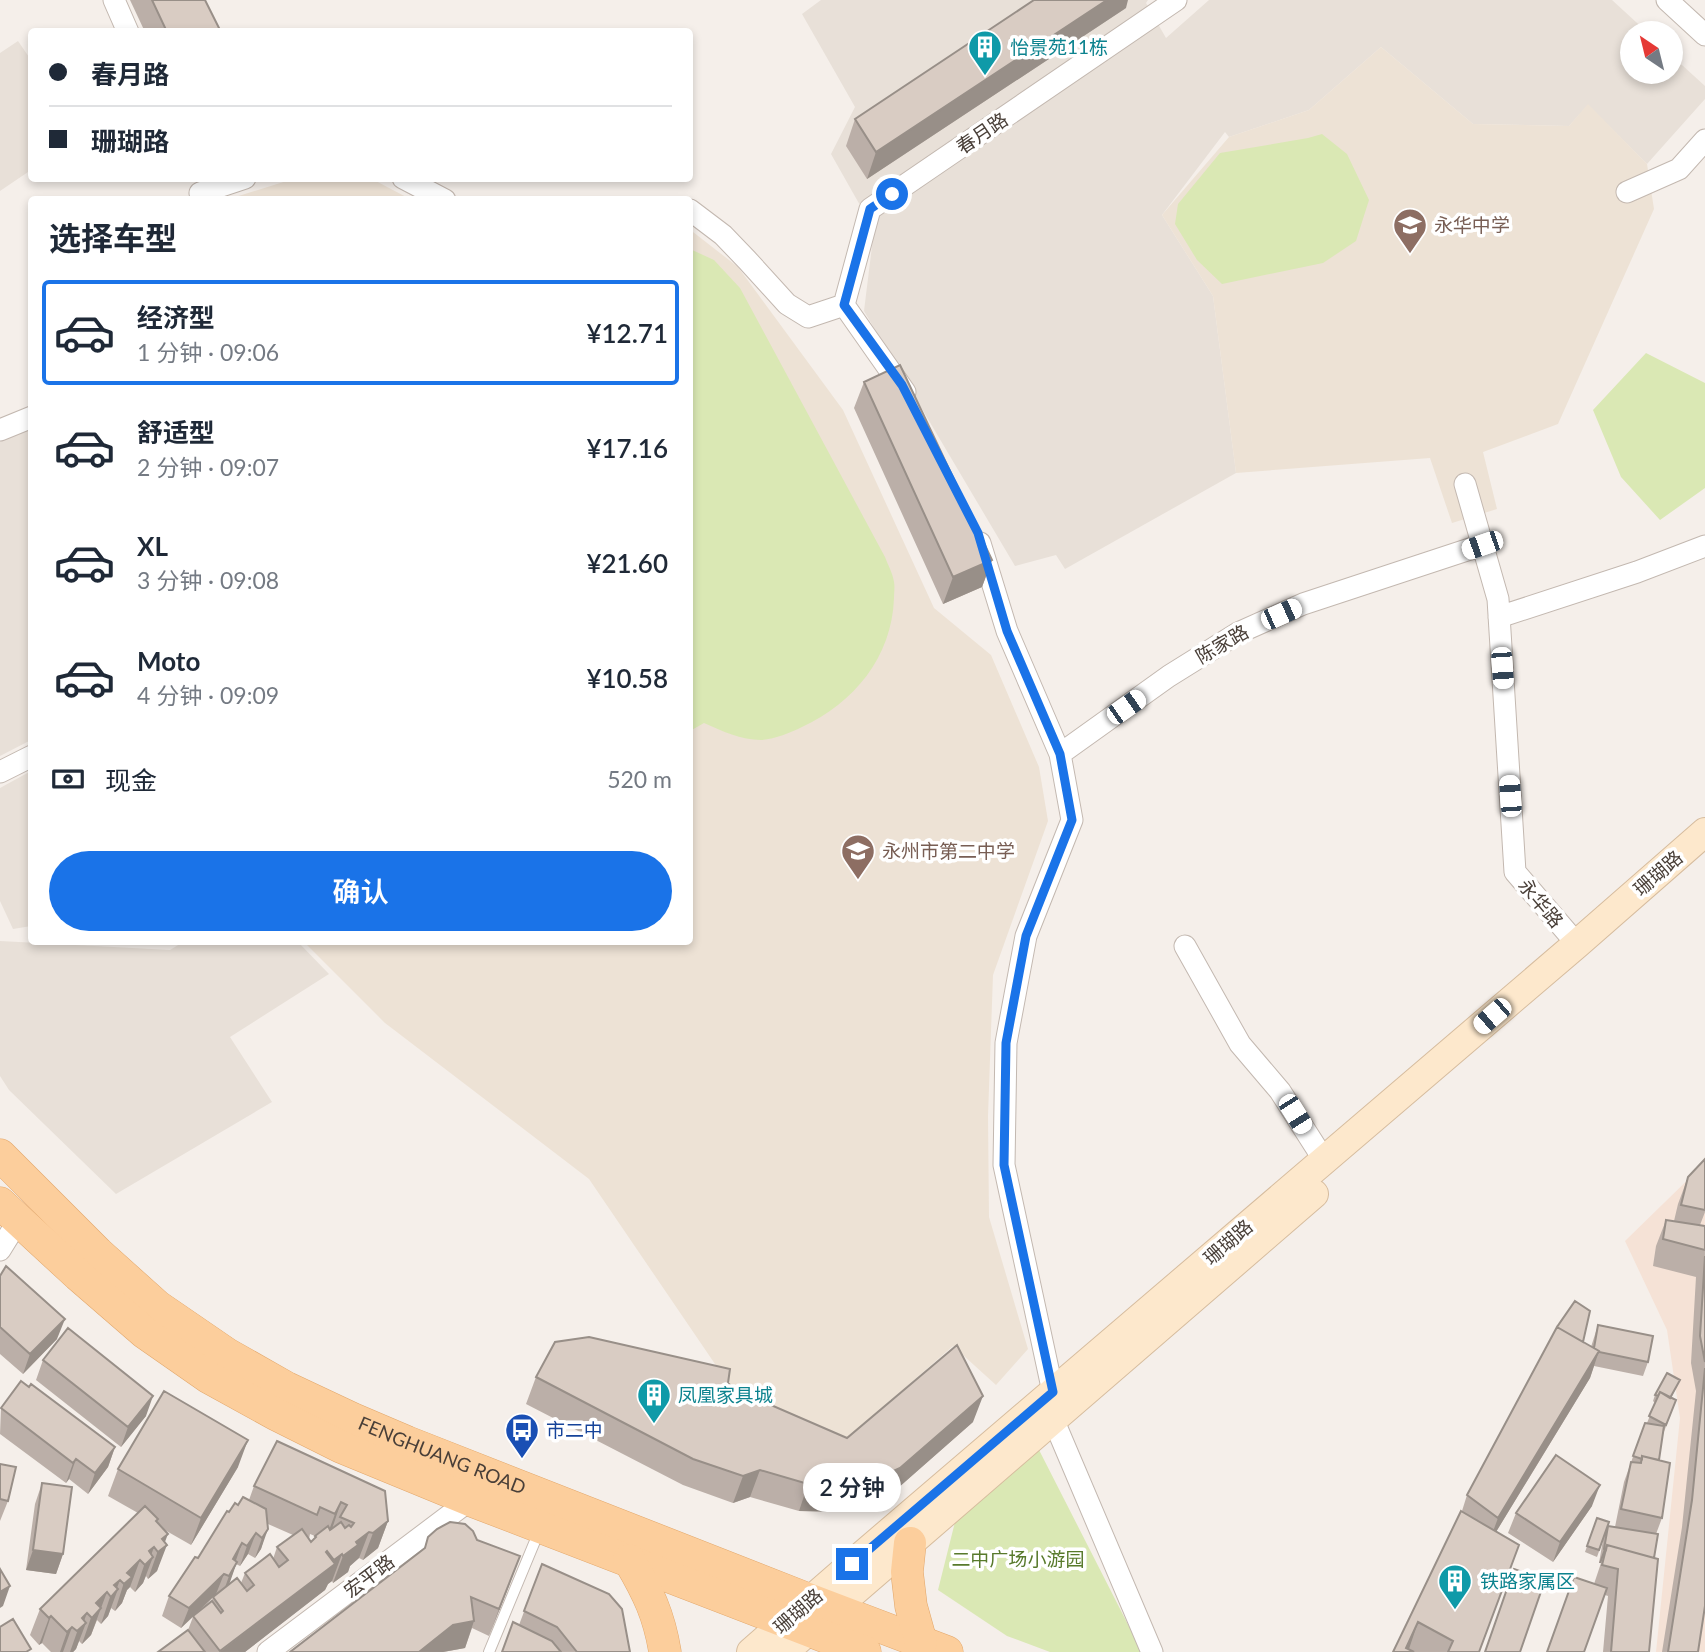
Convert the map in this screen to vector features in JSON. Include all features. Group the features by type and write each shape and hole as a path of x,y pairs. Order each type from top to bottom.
{"main road":[{"name":"珊瑚路","path":"805,1623 1053,1406 1324,1160 1705,832"},
{"name":"珊瑚路","path":"751,1652 805,1623 910,1543 1053,1406 1705,858"},
{"name":"FENGHUANG ROAD","path":"0,1154 98,1253 157,1306 227,1354 287,1388 865,1652"},
{"name":"FENGHUANG ROAD","path":"9,1212 145,1333 208,1377 341,1447 541,1527 805,1623 934,1647"},
{"path":"910,1543 907,1572 911,1606 934,1647"},
{"path":"629,1560 649,1594 661,1625 665,1652"}],"street":[{"path":"114,0 126,28"},
{"name":"春月路","path":"844,305 870,209 1176,0"},
{"path":"1667,0 1705,35"},
{"path":"1627,192 1679,169 1705,140"},
{"path":"199,190 230,182"},
{"path":"411,182 437,196"},
{"path":"693,212 723,235 787,304 808,317 844,305 902,385 914,410"},
{"path":"0,430 28,419"},
{"name":"永华路","path":"1465,484 1498,599 1515,872 1577,944"},
{"path":"971,521 978,533 1007,631 1060,754 1072,820 1026,936 1006,1043 1004,1165 1053,1406 1152,1652"},
{"name":"陈家路","path":"1060,754 1169,676 1238,633 1303,604 1482,545"},
{"path":"1499,617 1637,572 1705,546"},
{"path":"0,772 28,758"},
{"path":"1185,946 1240,1044 1280,1091 1324,1160"},
{"path":"0,1250 9,1212"},
{"name":"宏平路","path":"268,1652 470,1500"}],"lane":[{"path":"489,1652 541,1527"}],"shaded area":[{"path":"821,0 1148,0 1146,3 1166,38 1209,0 1612,0 1635,21 1620,21 1620,84 1684,84 1684,67 1705,86 1705,99 1647,164 1588,105 1569,126 1473,124 1381,47 1309,110 1229,137 1225,132 1162,215 1213,296 1236,473 1065,569 1056,555 1015,566 864,311 874,230 831,154 855,107 802,14"},
{"path":"18,41 28,56 28,172 0,191 0,53"},
{"name":"永华中学","path":"1381,47 1473,124 1569,126 1588,104 1647,164 1654,209 1558,424 1483,452 1497,509 1452,523 1430,458 1236,473 1213,296 1162,215 1229,137 1309,110"},
{"path":"283,182 378,182 404,196 239,196"},
{"name":"永州市第二中学","path":"693,232 738,267 843,410 934,608 991,655 1039,767 1048,821 993,975 988,1116 989,1217 1028,1349 996,1385 953,1346 913,1381 843,1455 762,1433 589,1179 385,1023 307,945 693,945"},
{"path":"28,430 28,742 0,756 0,441"},
{"path":"28,773 28,926 13,929 0,901 0,788"},
{"path":"0,941 28,942 28,945 170,950 178,945 301,945 329,974 230,1037 272,1102 116,1194 9,1090 0,1076"},
{"path":"1705,1163 1705,1652 1656,1652 1680,1418 1667,1330 1625,1241"}],"green space":[{"path":"1322,134 1347,154 1369,200 1356,241 1323,263 1222,284 1197,260 1175,224 1178,204 1220,153"},
{"path":"693,250 714,260 740,288 885,557 894,582 892,619 878,658 867,676 838,705 792,731 766,739 739,737 704,723 693,729"},
{"path":"1646,353 1705,383 1705,488 1660,520 1621,477 1593,410"},
{"name":"二中广场小游园","path":"1037,1446 1142,1652 1050,1652 1007,1636 938,1590 956,1518"}],"building":[{"path":"152,0 205,0 219,28 165,28"},
{"path":"1034,0 1107,0 876,152 855,119"},
{"path":"900,365 992,560 953,577 864,382"},
{"path":"1705,1159 1705,1210 1681,1205 1688,1177"},
{"path":"1666,1220 1705,1226 1705,1250 1663,1239"},
{"path":"1705,1256 1705,1362 1700,1336"},
{"path":"6,1266 65,1319 30,1354 0,1327 0,1276"},
{"path":"1575,1301 1590,1311 1583,1342 1557,1327"},
{"path":"1598,1325 1653,1336 1648,1362 1599,1352 1594,1348"},
{"path":"1557,1327 1599,1351 1498,1518 1467,1495"},
{"path":"68,1328 153,1396 128,1427 43,1360"},
{"path":"589,1337 730,1369 728,1383 734,1389 847,1438 957,1345 983,1396 900,1468 863,1485 808,1484 760,1470 743,1476 693,1459 536,1377 555,1342"},
{"path":"1705,1368 1705,1606 1698,1652 1668,1652 1692,1500"},
{"path":"1667,1373 1680,1380 1670,1398 1660,1392 1658,1396 1655,1395"},
{"path":"21,1381 29,1387 31,1384 115,1447 95,1473 76,1459 73,1463 1,1408"},
{"path":"164,1391 248,1440 201,1518 118,1469"},
{"path":"1660,1392 1676,1400 1666,1425 1649,1416"},
{"path":"1645,1423 1664,1426 1659,1460 1633,1456"},
{"path":"277,1441 385,1491 388,1521 356,1542 358,1545 343,1556 342,1554 334,1560 327,1551 335,1564 220,1651 193,1616 212,1601 221,1613 223,1611 213,1597 237,1578 247,1591 254,1585 245,1573 270,1554 279,1567 288,1560 277,1547 302,1529 311,1542 328,1526 330,1530 341,1522 345,1528 354,1523 340,1517 347,1505 341,1502 335,1514 320,1507 317,1515 254,1486"},
{"path":"1556,1455 1600,1485 1560,1542 1516,1513"},
{"path":"1642,1456 1670,1463 1662,1518 1621,1509 1631,1462 1641,1463"},
{"path":"0,1464 16,1467 8,1501 0,1499"},
{"path":"42,1483 72,1487 63,1554 33,1550"},
{"path":"243,1497 266,1509 268,1529 262,1538 256,1533 247,1546 242,1543 233,1559 237,1562 229,1576 224,1574 189,1608 169,1596 195,1557 198,1558 227,1511 229,1512 235,1503 238,1505"},
{"path":"145,1506 168,1534 162,1539 167,1545 158,1552 154,1547 149,1551 153,1557 145,1565 140,1560 127,1573 132,1577 124,1584 120,1580 114,1585 118,1589 111,1597 107,1592 96,1603 101,1608 92,1618 87,1613 82,1618 86,1623 77,1631 72,1627 67,1632 40,1609"},
{"name":"铁路家属区","path":"1461,1511 1519,1545 1479,1652 1448,1652 1453,1641 1418,1622 1406,1648 1414,1652 1393,1652"},
{"path":"1597,1518 1609,1522 1599,1550 1587,1546"},
{"path":"450,1522 465,1524 473,1531 477,1540 520,1556 499,1609 471,1597 474,1621 453,1625 419,1652 290,1652 425,1548 428,1537"},
{"path":"1608,1526 1658,1534 1654,1558 1607,1545 1606,1550 1604,1549"},
{"path":"1607,1545 1658,1559 1649,1652 1611,1652 1618,1569 1602,1565"},
{"path":"542,1564 609,1594 622,1609 630,1652 577,1652 557,1627 524,1611"},
{"path":"0,1569 10,1586 0,1592"},
{"path":"1514,1569 1545,1580 1520,1652 1485,1652"},
{"path":"1574,1577 1607,1588 1584,1652 1547,1652"},
{"path":"13,1619 31,1649 26,1652 0,1652 0,1627"},
{"path":"513,1622 552,1641 561,1652 502,1652"},
{"path":"188,1630 205,1652 158,1652"}],"place":[{"name":"怡景苑11栋","path":"985,77"},
{"name":"永华中学","path":"1410,255"},
{"name":"永州市第二中学","path":"858,881"},
{"name":"凤凰家具城","path":"654,1425"},
{"name":"市二中","path":"522,1460"},
{"name":"铁路家属区","path":"1455,1611"}],"route":[{"path":"852,1564 1053,1392 1004,1165 1006,1043 1026,936 1072,820 1060,754 1007,631 978,533 902,385 844,305 870,209 892,194"}]}
